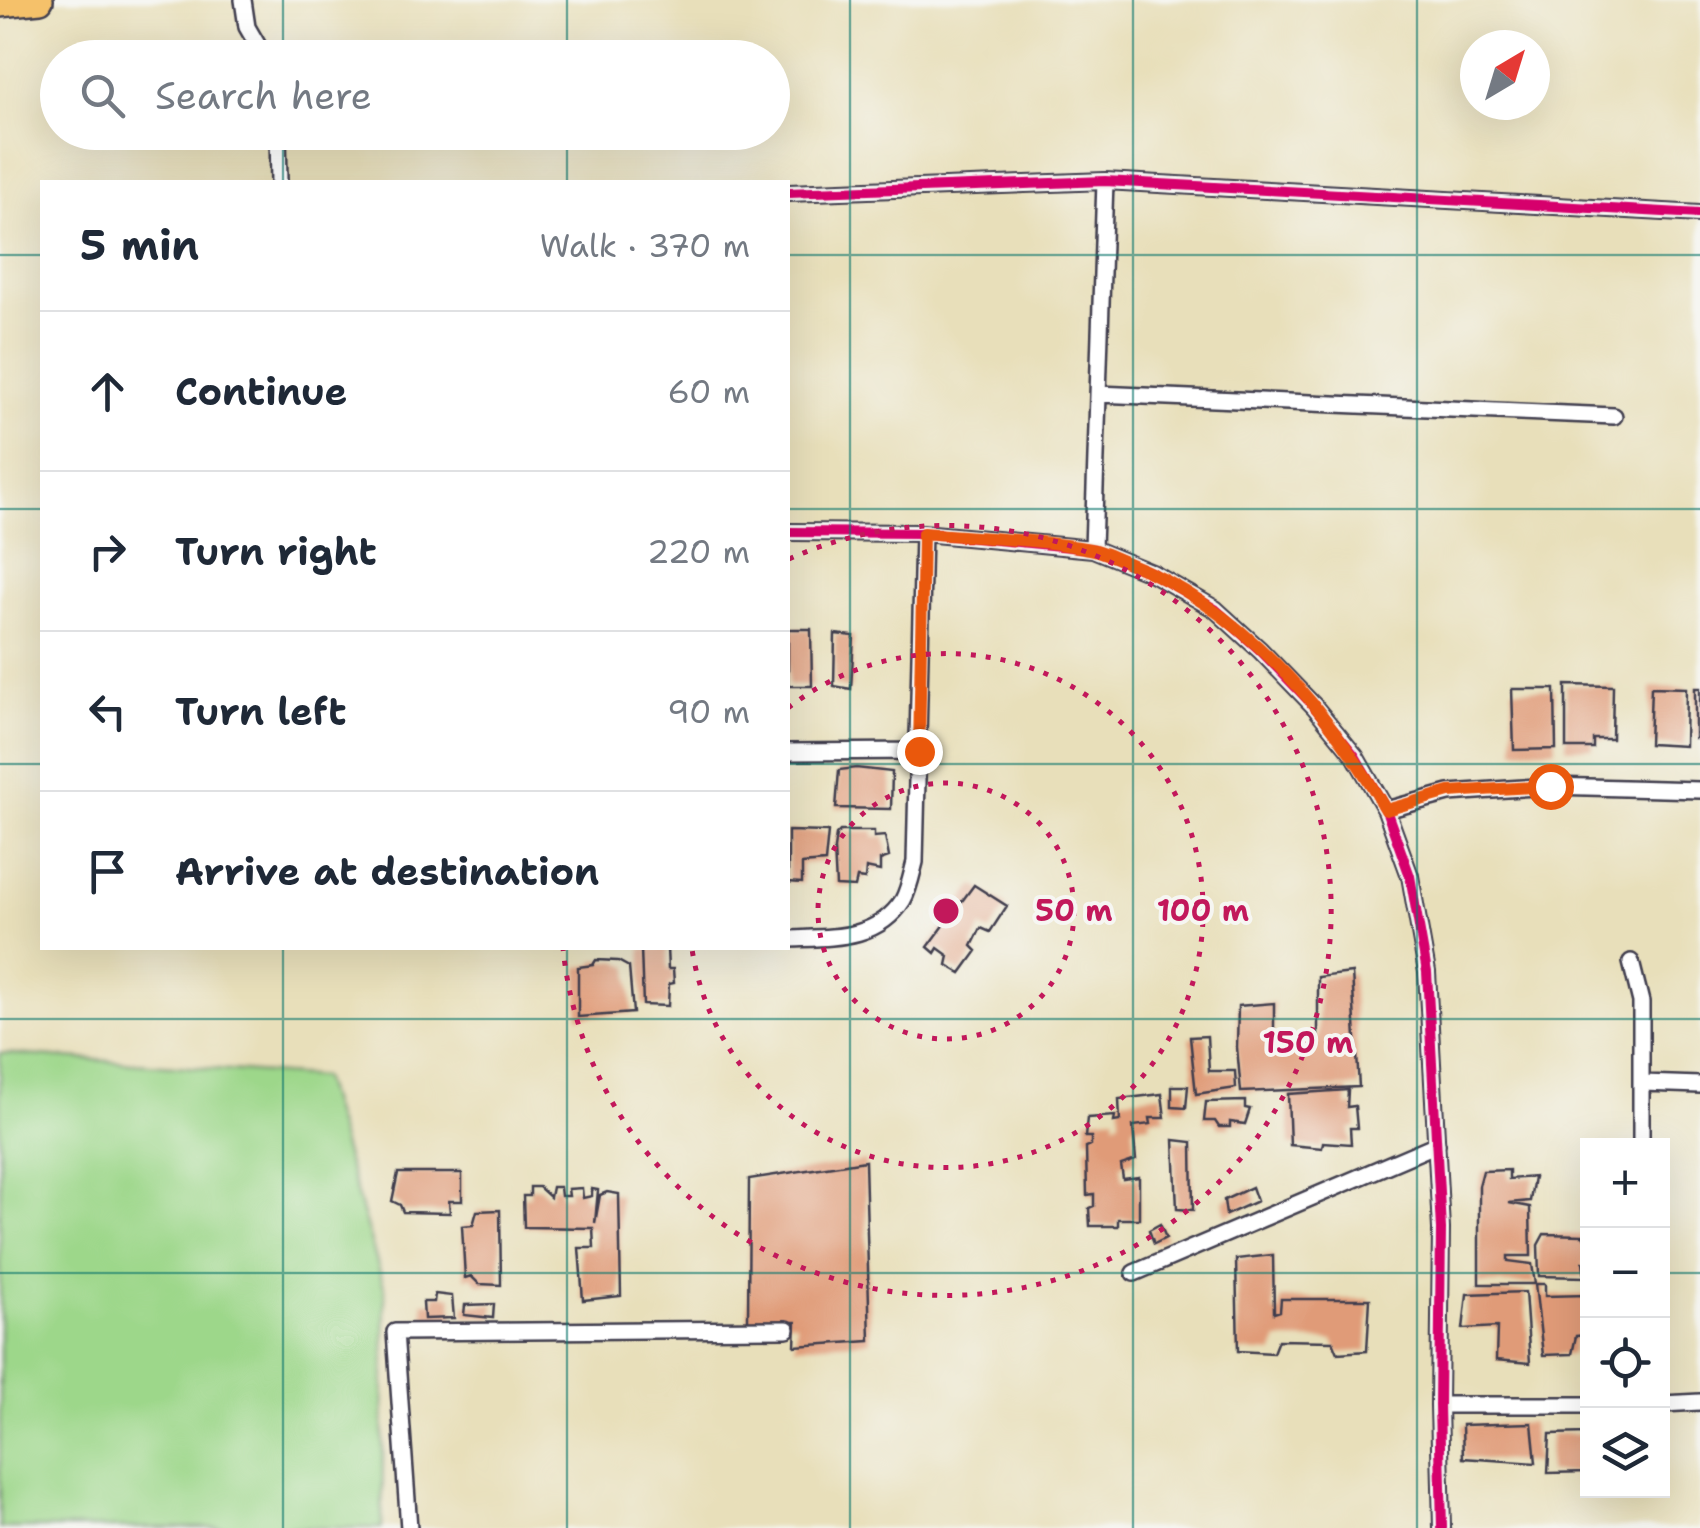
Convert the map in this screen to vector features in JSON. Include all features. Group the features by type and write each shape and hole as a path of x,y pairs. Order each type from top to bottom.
{"main road":[{"path":"0,4 40,0"}],"street":[{"path":"243,0 247,26 255,40"},
{"path":"278,150 279,180"},
{"path":"1093,549 1105,181"},
{"path":"790,193 1105,181 1700,214"},
{"path":"1098,394 1614,416"},
{"path":"790,532 923,533 1093,549 1152,572 1215,610 1260,650 1355,756 1386,810 1410,876 1427,972 1441,1230 1442,1528"},
{"path":"790,939 856,936 884,921 904,898 915,862 923,533"},
{"path":"790,752 919,751"},
{"path":"1386,810 1449,792 1533,787 1700,790"},
{"path":"1631,962 1641,1002 1642,1138"},
{"path":"1643,1082 1700,1086"},
{"path":"1134,1273 1437,1144"},
{"path":"409,1528 395,1332 788,1329"},
{"path":"1670,1404 1700,1402"},
{"path":"1439,1405 1580,1405"}],"green space":[{"path":"0,1053 322,1077 385,1290 382,1528 0,1528"}],"building":[{"path":"790,629 811,629 812,686 790,686"},
{"path":"835,634 854,636 851,689 834,686"},
{"path":"1566,685 1613,686 1612,739 1593,739 1593,748 1566,748"},
{"path":"1651,687 1686,688 1685,746 1649,744"},
{"path":"1695,688 1700,688 1700,738 1695,738"},
{"path":"1512,689 1555,689 1556,749 1514,750"},
{"path":"839,770 892,772 891,809 836,808"},
{"path":"790,831 828,832 825,862 802,864 802,883 790,882"},
{"path":"840,831 874,831 874,837 885,836 889,857 880,860 880,871 866,868 865,879 857,878 855,887 836,886 834,849"},
{"path":"974,885 1007,906 990,932 981,928 972,946 977,951 961,973 947,965 949,956 938,948 935,953 928,947"},
{"path":"641,950 667,950 668,969 673,969 674,983 669,984 668,1006 643,1005"},
{"path":"596,960 618,961 629,967 633,1013 578,1017 578,967 593,965"},
{"path":"1352,973 1359,1087 1241,1092 1238,1006 1274,1003 1274,1044 1318,1038 1318,977"},
{"path":"1207,1036 1209,1071 1235,1071 1236,1088 1196,1094 1190,1037"},
{"path":"1172,1086 1188,1086 1186,1108 1172,1107"},
{"path":"1348,1090 1347,1107 1355,1106 1357,1128 1350,1128 1351,1144 1323,1142 1322,1148 1290,1145 1288,1094"},
{"path":"1162,1094 1165,1118 1150,1118 1151,1124 1133,1126 1136,1160 1121,1165 1123,1179 1139,1177 1139,1219 1118,1219 1118,1226 1090,1226 1089,1208 1094,1206 1094,1194 1087,1195 1086,1147 1091,1145 1091,1137 1085,1137 1087,1118 1115,1116 1114,1122 1120,1121 1119,1099"},
{"path":"1245,1101 1245,1108 1250,1109 1245,1124 1230,1122 1230,1127 1219,1127 1215,1121 1204,1121 1206,1102"},
{"path":"1174,1140 1192,1142 1193,1210 1177,1209"},
{"path":"865,1161 870,1341 795,1346 796,1322 748,1322 749,1179"},
{"path":"1509,1170 1509,1179 1534,1177 1530,1201 1509,1203 1530,1207 1531,1256 1508,1256 1508,1261 1532,1264 1535,1284 1479,1284 1479,1186 1483,1171"},
{"path":"398,1173 462,1173 462,1201 449,1201 450,1213 403,1212 392,1201"},
{"path":"530,1187 539,1187 550,1197 552,1187 560,1187 561,1196 569,1196 568,1189 582,1188 583,1198 592,1196 592,1189 598,1190 595,1223 600,1195 619,1194 621,1296 583,1300 579,1248 594,1248 593,1228 524,1227 523,1196 530,1196"},
{"path":"1252,1187 1257,1201 1226,1215 1224,1200"},
{"path":"500,1210 501,1285 479,1284 471,1276 465,1278 462,1226 473,1225 477,1211"},
{"path":"1160,1224 1166,1238 1154,1244 1149,1230"},
{"path":"1544,1234 1580,1235 1580,1277 1539,1276 1538,1245"},
{"path":"1273,1255 1274,1313 1280,1311 1281,1299 1370,1299 1367,1351 1338,1353 1333,1341 1278,1340 1273,1353 1238,1351 1236,1259"},
{"path":"1535,1284 1545,1284 1545,1296 1580,1295 1580,1336 1576,1336 1572,1354 1543,1355"},
{"path":"1525,1292 1530,1363 1496,1360 1497,1327 1463,1329 1467,1294"},
{"path":"435,1294 452,1296 454,1318 424,1319 423,1302 434,1302"},
{"path":"494,1304 493,1318 464,1315 465,1305"},
{"path":"1532,1423 1536,1463 1463,1458 1462,1425"},
{"path":"1580,1433 1580,1472 1548,1473 1550,1434"}],"cycle path":[{"path":"790,193 1105,181 1700,214"},
{"path":"790,532 923,533 1093,549 1152,573 1215,609 1314,706 1355,756 1386,810 1410,876 1427,972 1441,1229 1442,1528"}],"route":[{"path":"919,751 923,533 1093,549 1152,572 1215,610 1260,650 1336,731 1386,810 1449,792 1550,786"}]}
